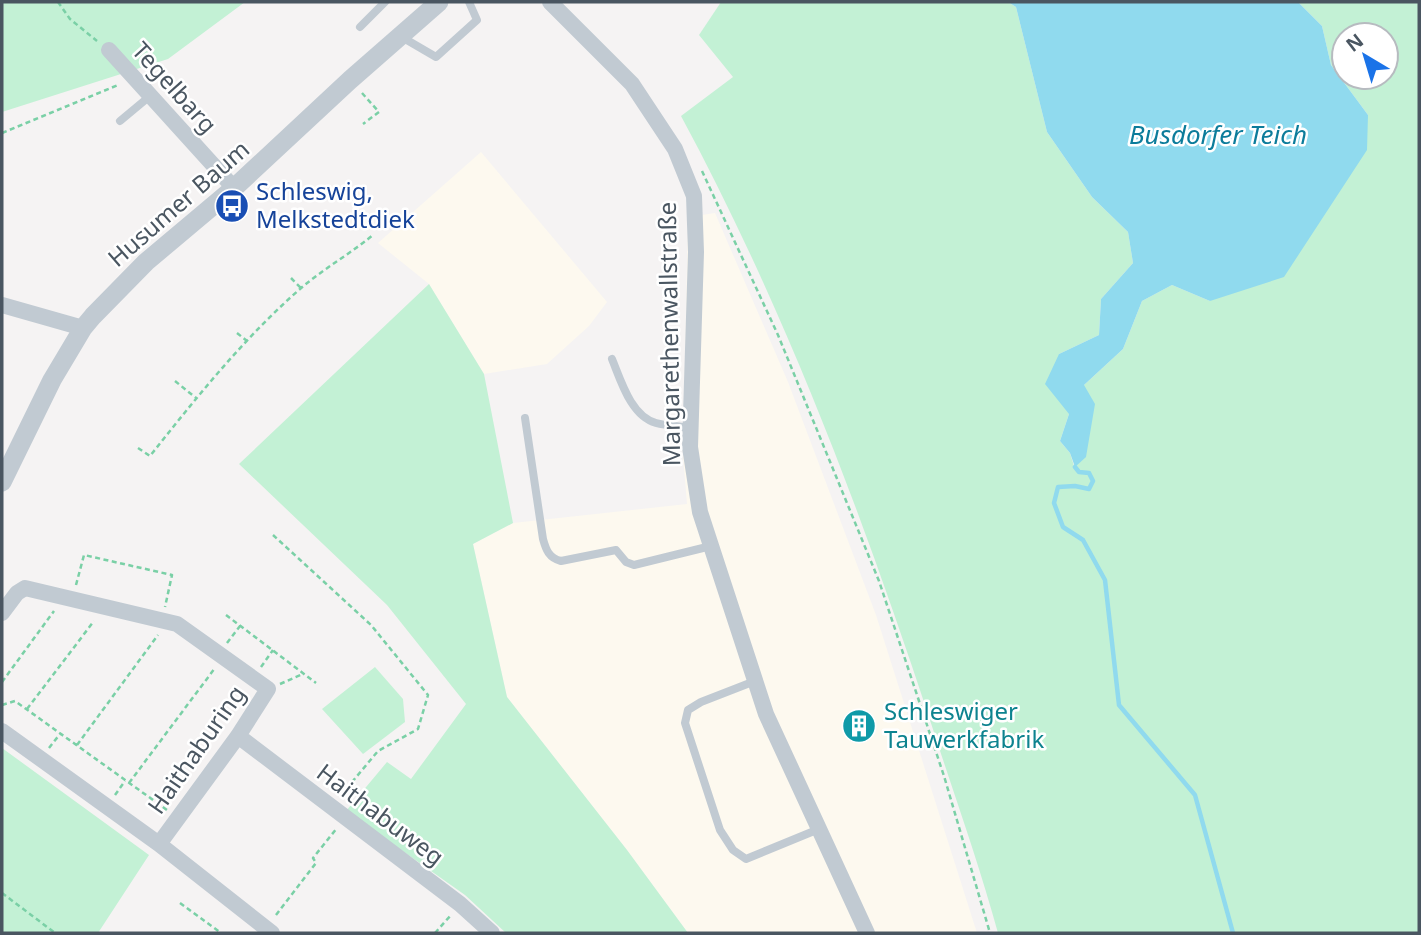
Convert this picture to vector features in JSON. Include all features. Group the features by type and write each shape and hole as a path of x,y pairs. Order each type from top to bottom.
{"street":[{"name":"Husumer Baum","path":"2,482 52,380 83,328 146,262 234,188 439,2"},
{"name":"Margarethenwallstraße","path":"551,2 632,85 675,149 694,196 696,252 690,447 700,512 766,714 867,933"},
{"name":"Tegelbarg","path":"108,50 234,188"},
{"path":"2,305 83,328"},
{"name":"Haithaburing","path":"2,613 17,593 25,588 177,624 268,689 238,736 159,844"},
{"path":"2,731 159,844 263,930"},
{"name":"Haithabuweg","path":"238,736 460,904 492,933"}],"lane":[{"path":"359,27 385,2"},
{"path":"400,36 436,57 477,20 469,2"},
{"path":"120,121 150,96"},
{"path":"612,359 628,396 641,415 654,423 691,428"},
{"path":"525,418 543,539 554,559 561,561 616,550 626,562 634,565 711,546"},
{"path":"755,681 701,702 688,710 685,723 720,830 733,850 746,859 819,829"}],"path":[{"path":"58,2 82,32 108,50"},
{"path":"2,133 134,79"},
{"path":"351,80 379,112 363,124"},
{"path":"698,163 778,335 879,581 944,776 990,933"},
{"path":"138,448 150,456 247,341 301,288 373,234"},
{"path":"291,278 301,288"},
{"path":"237,332 247,341"},
{"path":"175,381 197,398"},
{"path":"273,534 372,625 428,695 418,729 378,751 330,806"},
{"path":"2,682 69,599 84,555 172,575 165,621 77,746"},
{"path":"27,709 104,607"},
{"path":"226,615 316,683"},
{"path":"122,786 221,656 240,625"},
{"path":"268,689 303,674"},
{"path":"2,705 15,701 178,818"},
{"path":"55,739 60,733"},
{"path":"263,930 316,863 313,859 345,817"},
{"path":"2,893 55,933"},
{"path":"180,903 221,933"},
{"path":"435,933 460,904"}],"shaded area":[{"path":"481,152 607,302 589,326 547,364 484,374 429,284 378,243"},
{"path":"715,213 788,382 876,615 977,933 688,933 627,850 507,697 473,544 513,523 687,504 683,456 688,217"}],"green space":[{"path":"2,2 245,2 168,59 2,112"},
{"path":"721,2 1008,2 1016,7 1047,132 1092,197 1128,232 1133,263 1101,299 1099,335 1059,354 1069,414 1060,441 1070,453 1074,466 1084,385 1123,349 1142,301 1172,285 1210,301 1368,115 1350,91 1400,91 1400,21 1330,21 1330,61 1322,26 1298,2 1419,2 1419,933 998,933 903,640 848,487 754,262 681,116 733,77 699,35"},
{"path":"429,284 484,374 513,523 473,544 507,697 627,850 688,933 506,933 465,895 346,811 387,762 411,779 466,704 387,605 239,464"},
{"path":"375,667 403,699 405,722 363,754 322,709"},
{"path":"2,748 149,855 98,933 2,933"}],"water":[{"name":"Busdorfer Teich","path":"1008,2 1298,2 1322,26 1330,61 1330,91 1350,91 1368,115 1367,150 1284,277 1210,301 1172,285 1142,301 1123,349 1084,385 1095,404 1086,457 1075,467 1070,453 1060,441 1069,414 1045,384 1059,354 1099,335 1101,299 1133,263 1128,232 1092,197 1047,132 1016,7"}],"waterway":[{"path":"1075,467 1079,472 1089,473 1093,481 1089,489 1058,487 1054,503 1063,527 1083,540 1105,580 1119,705 1195,795 1233,933"}],"place":[{"name":"Schleswig, Melkstedtdiek","path":"232,206"},
{"name":"Schleswiger Tauwerkfabrik","path":"859,726"}]}
